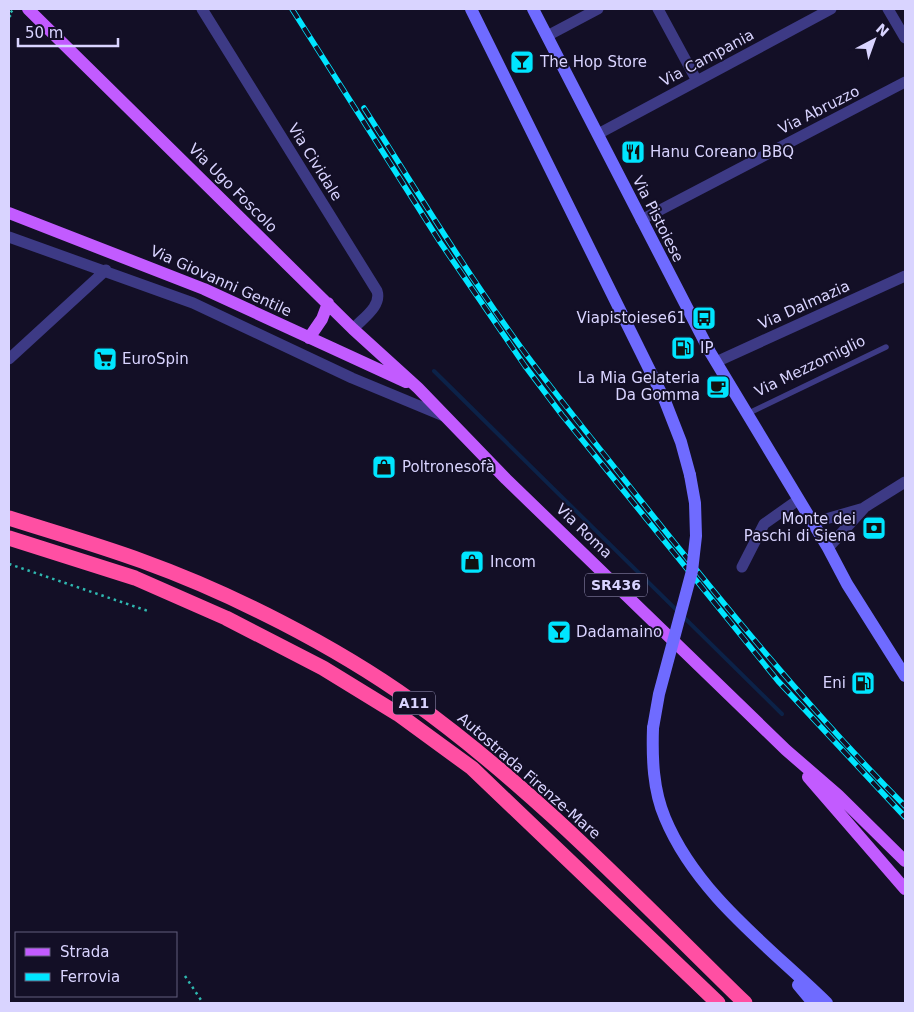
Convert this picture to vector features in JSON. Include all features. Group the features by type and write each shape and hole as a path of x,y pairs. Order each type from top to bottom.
{"highway":[{"name":"Autostrada Firenze-Mare","path":"9,518 143,561 232,599 330,649 411,700 481,753 573,835 746,1003"},
{"name":"A11","path":"9,538 135,578 226,618 323,668 398,714 472,768 718,1003"}],"main road":[{"name":"Via Ugo Foscolo","path":"28,9 354,329 418,388"},
{"path":"471,9 665,401 681,442 690,475 696,503 696,536 692,571 658,694 653,728 652,758 655,781 664,816 676,841 693,868 768,949 813,1003"},
{"name":"Via Pistoiese","path":"534,9 640,220 716,362"},
{"name":"Via Giovanni Gentile","path":"9,213 204,289 418,388"},
{"path":"309,338 322,319 328,303"},
{"name":"Via Mezzomiglio","path":"716,362 828,548 847,584 905,676"},
{"name":"Via Roma","path":"418,388 506,479 786,750 838,795 905,861"},
{"name":"Via Roma","path":"786,750 905,888"},
{"path":"768,949 827,1003"}],"street":[{"name":"Via Cividale","path":"202,9 377,291 379,297 377,304 354,329"},
{"path":"547,36 598,9"},
{"path":"658,9 697,81"},
{"name":"Via Campania","path":"598,134 831,9"},
{"path":"888,9 905,38"},
{"name":"Via Abruzzo","path":"640,220 905,82"},
{"name":"Via Roma","path":"9,237 106,270 193,303 352,378 447,418"},
{"path":"9,359 106,270"},
{"name":"Via Dalmazia","path":"716,362 905,276"},
{"path":"812,523 865,507 905,482"},
{"path":"742,567 764,524 798,500"},
{"path":"828,548 865,507"}],"lane":[{"name":"Via Mezzomiglio","path":"747,414 886,347"}],"path":[{"path":"9,9 13,12 9,17"},
{"path":"9,564 148,610"},
{"path":"185,976 203,1003"}],"waterway":[{"path":"434,371 782,714"}],"railway":[{"path":"292,9 440,242 525,366 562,415 778,681 905,817"},
{"path":"364,108 479,288 549,384 670,537 767,655 835,732 905,806"}],"place":[{"name":"The Hop Store","path":"522,62"},
{"name":"Hanu Coreano BBQ","path":"633,152"},
{"name":"Viapistoiese61","path":"704,318"},
{"name":"IP","path":"683,348"},
{"name":"EuroSpin","path":"105,359"},
{"name":"La Mia Gelateria Da Gomma","path":"718,387"},
{"name":"Poltronesofà","path":"384,467"},
{"name":"Monte dei Paschi di Siena","path":"874,528"},
{"name":"Incom","path":"472,562"},
{"name":"Dadamaino","path":"559,632"},
{"name":"Eni","path":"863,683"}]}
